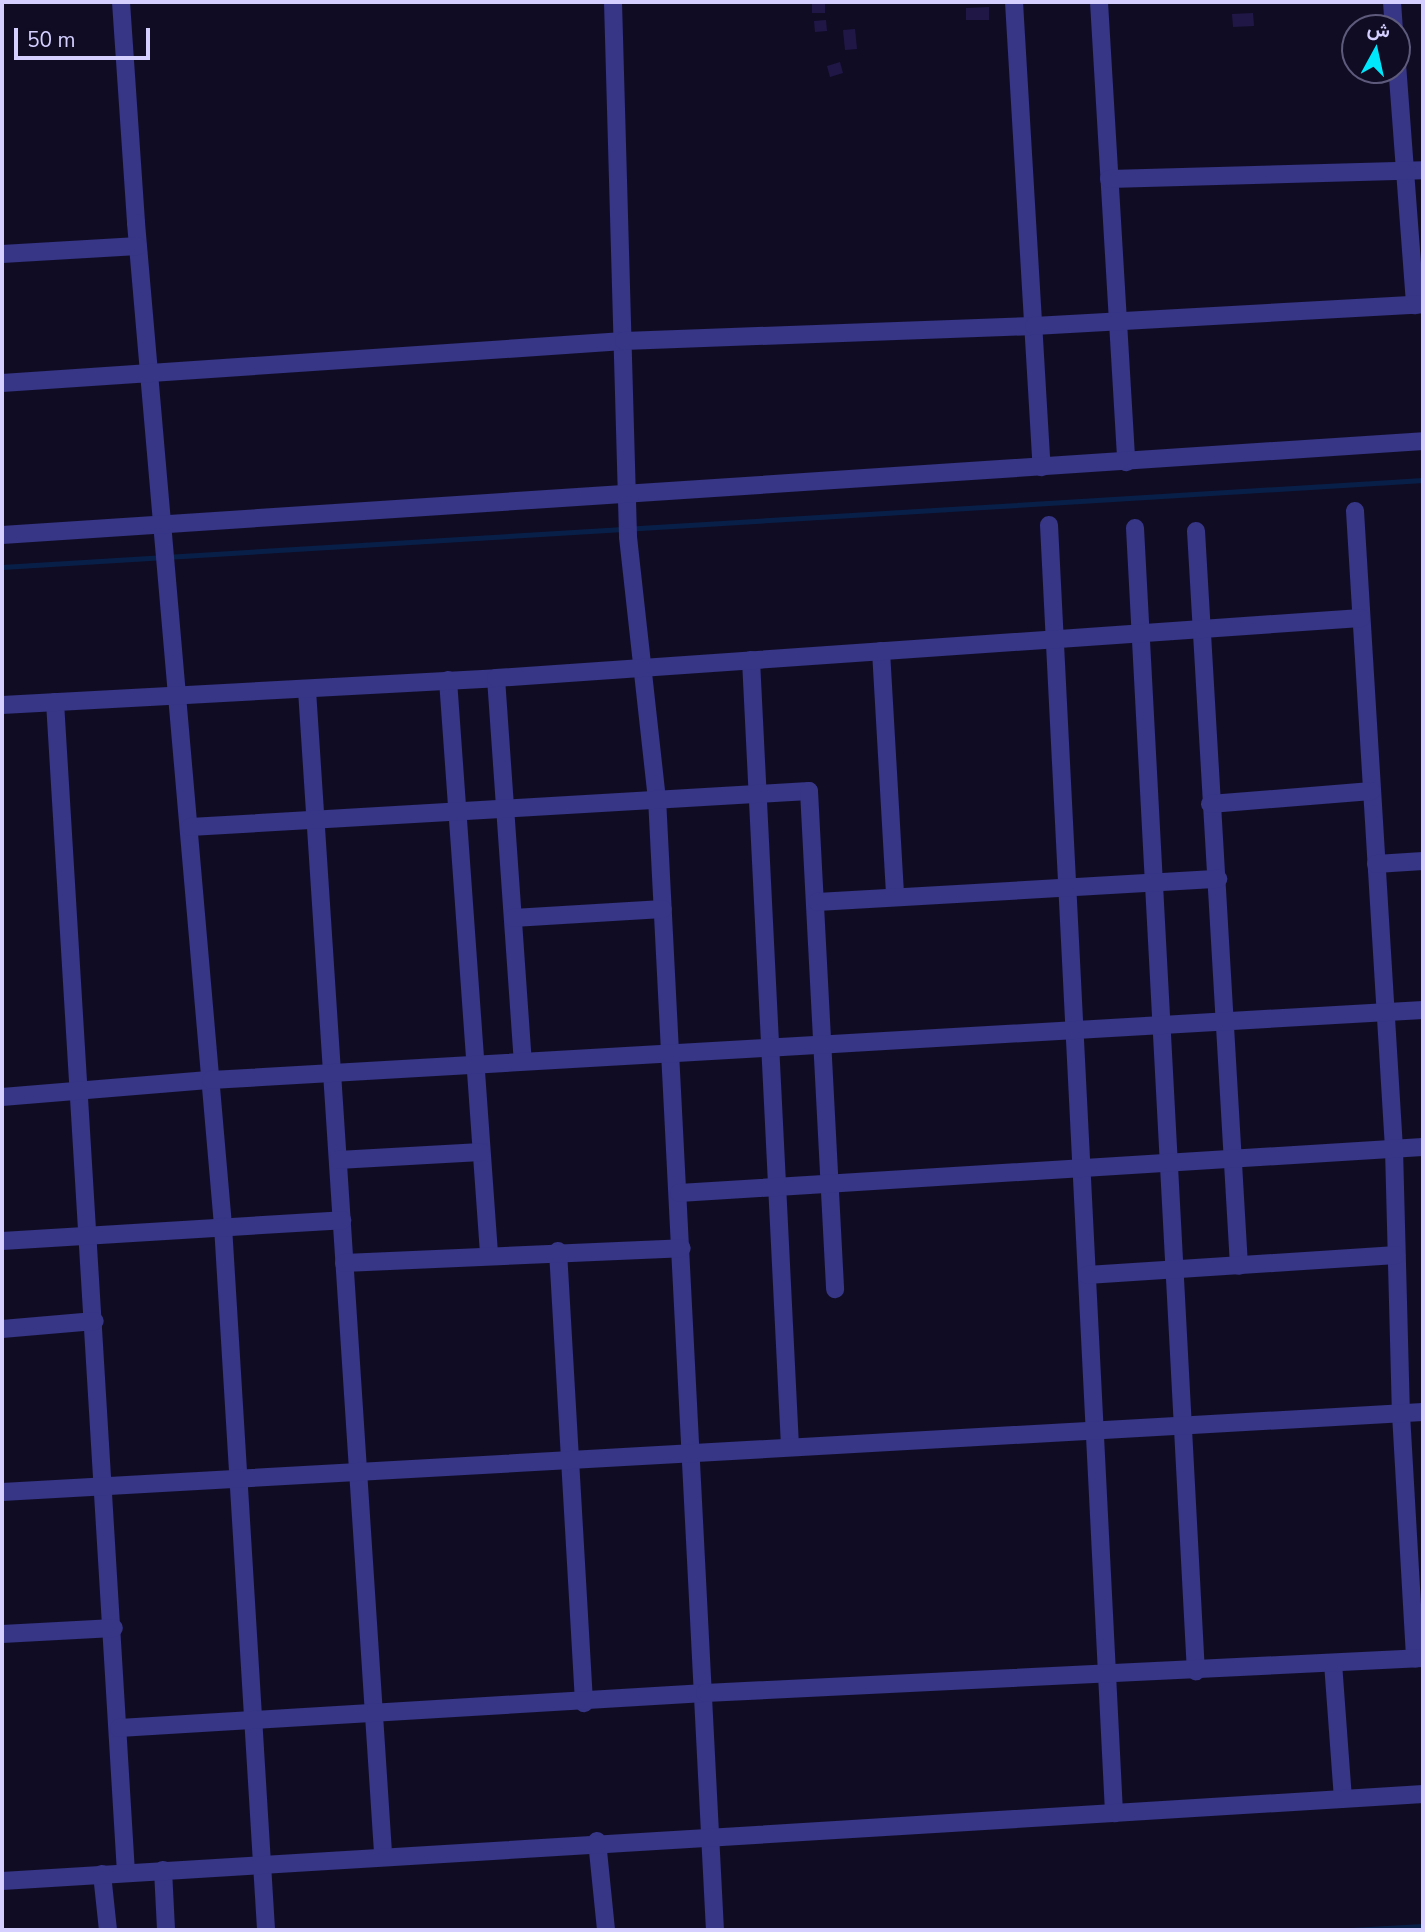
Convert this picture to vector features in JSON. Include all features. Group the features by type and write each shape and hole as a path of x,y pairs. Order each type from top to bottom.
{"street":[{"path":"121,2 138,246 223,1226 266,1930"},
{"path":"613,2 629,492 628,537 645,667 657,798 713,1838 715,1930"},
{"path":"1014,2 1042,467"},
{"path":"1099,2 1126,462"},
{"path":"2,383 624,341 1034,326 1419,304 1398,84"},
{"path":"1110,179 1423,170"},
{"path":"2,254 138,246"},
{"path":"2,535 629,492 1126,462 1423,440"},
{"path":"119,1728 584,1703 705,1693 1108,1677 1419,1659 1401,1414 1394,1149 1355,511"},
{"path":"1049,525 1114,1813"},
{"path":"1135,527 1196,1671"},
{"path":"1196,531 1239,1266"},
{"path":"2,705 496,678 1361,618"},
{"path":"881,651 895,897"},
{"path":"751,660 790,1447"},
{"path":"496,678 523,1061"},
{"path":"448,681 489,1254"},
{"path":"307,690 334,1073 355,1471 383,1854"},
{"path":"55,702 114,1628 126,1872"},
{"path":"190,827 804,789 813,796 835,1289"},
{"path":"1210,804 1371,791"},
{"path":"1376,864 1423,861"},
{"path":"817,902 1218,879"},
{"path":"513,918 663,909"},
{"path":"2,1097 211,1080 1423,1010"},
{"path":"679,1193 1423,1147"},
{"path":"338,1160 481,1152"},
{"path":"2,1241 342,1220"},
{"path":"344,1263 489,1254 682,1248"},
{"path":"558,1251 584,1703"},
{"path":"1087,1275 1396,1255"},
{"path":"2,1329 95,1321"},
{"path":"2,1492 1423,1412"},
{"path":"2,1634 114,1628"},
{"path":"1333,1663 1343,1799"},
{"path":"2,1881 383,1854 713,1838 1423,1794"},
{"path":"597,1842 606,1930"},
{"path":"163,1870 166,1930"},
{"path":"102,1874 108,1930"}],"building":[{"path":"812,2 825,2 825,13 812,13"},
{"path":"989,7 989,20 966,20 966,8"},
{"path":"1253,13 1254,26 1233,27 1232,14"},
{"path":"826,20 827,31 815,32 814,21"},
{"path":"855,29 857,49 845,50 843,30"},
{"path":"840,62 843,73 830,77 827,66"}],"waterway":[{"path":"2,567 1423,480"},
{"path":"1351,1930 1423,1926"}]}
